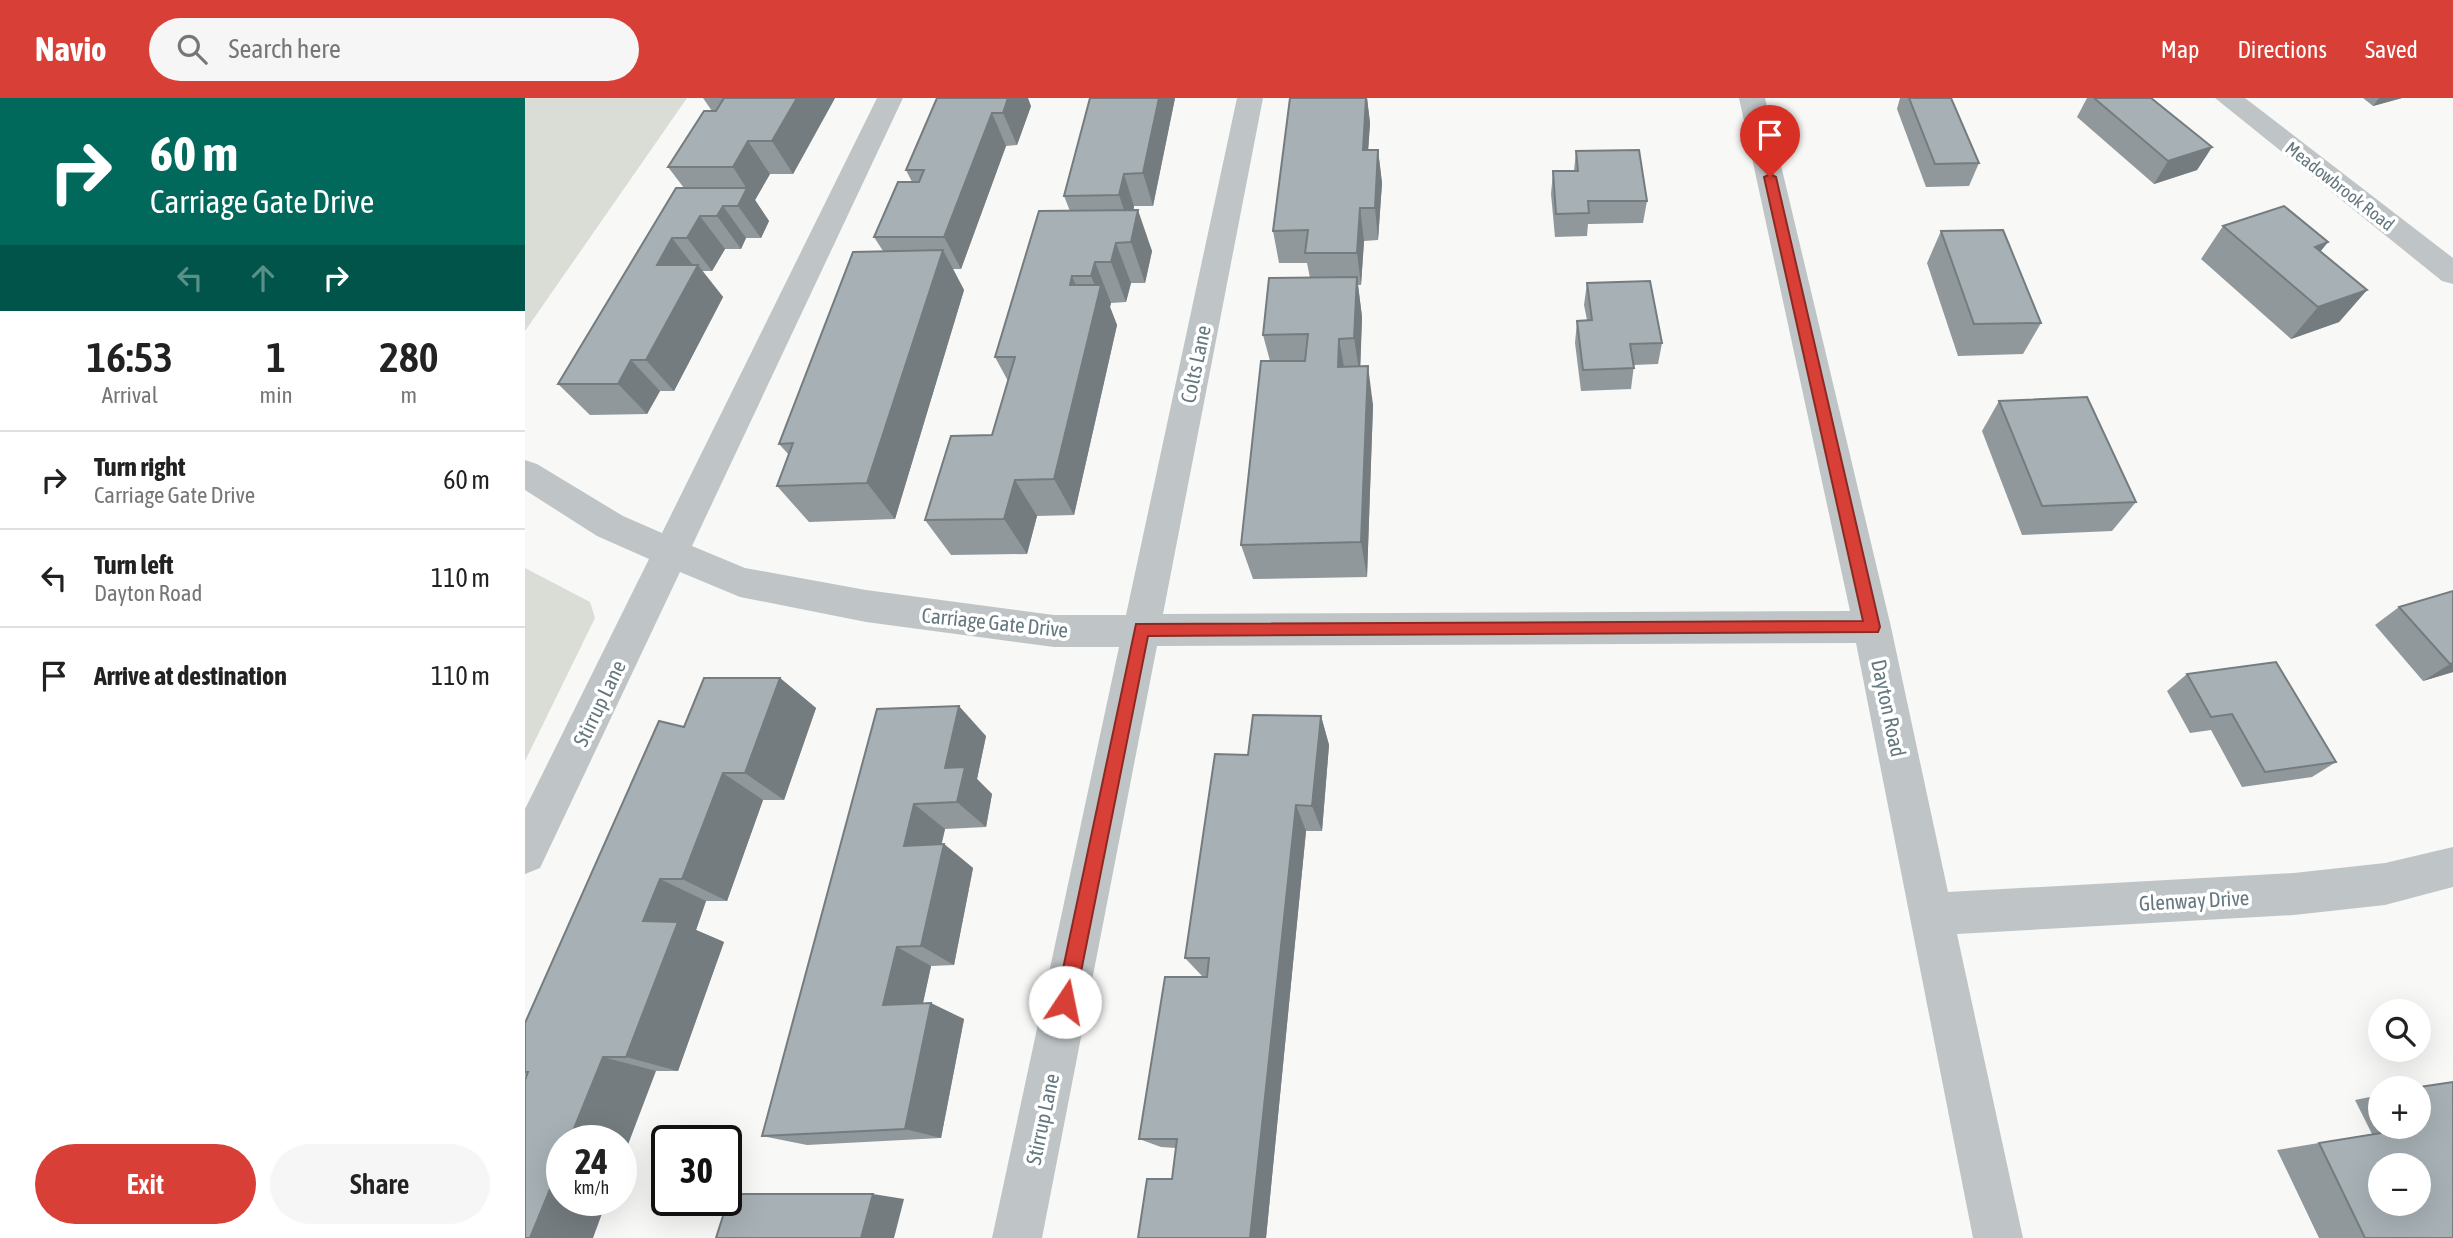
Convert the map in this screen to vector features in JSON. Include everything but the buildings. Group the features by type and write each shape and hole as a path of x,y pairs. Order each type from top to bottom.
{"street":[{"path":"672,552 890,98"},
{"name":"Colts Lane","path":"1142,629 1249,98"},
{"name":"Dayton Road","path":"1752,98 1872,627 1998,1238"},
{"name":"Meadowbrook Road","path":"2228,98 2453,274"},
{"name":"Carriage Gate Drive","path":"525,473 610,526 740,582 866,607 1054,631 1872,627"},
{"name":"Stirrup Lane","path":"525,854 672,552"},
{"name":"Stirrup Lane","path":"1017,1238 1142,629"},
{"name":"Glenway Drive","path":"1933,914 2294,894 2385,884 2453,867"}],"shaded area":[{"path":"525,98 687,98 525,331"},
{"path":"525,568 590,602 595,618 525,761"}],"route":[{"path":"1065,1002 1142,629 1872,627 1770,177"}]}
